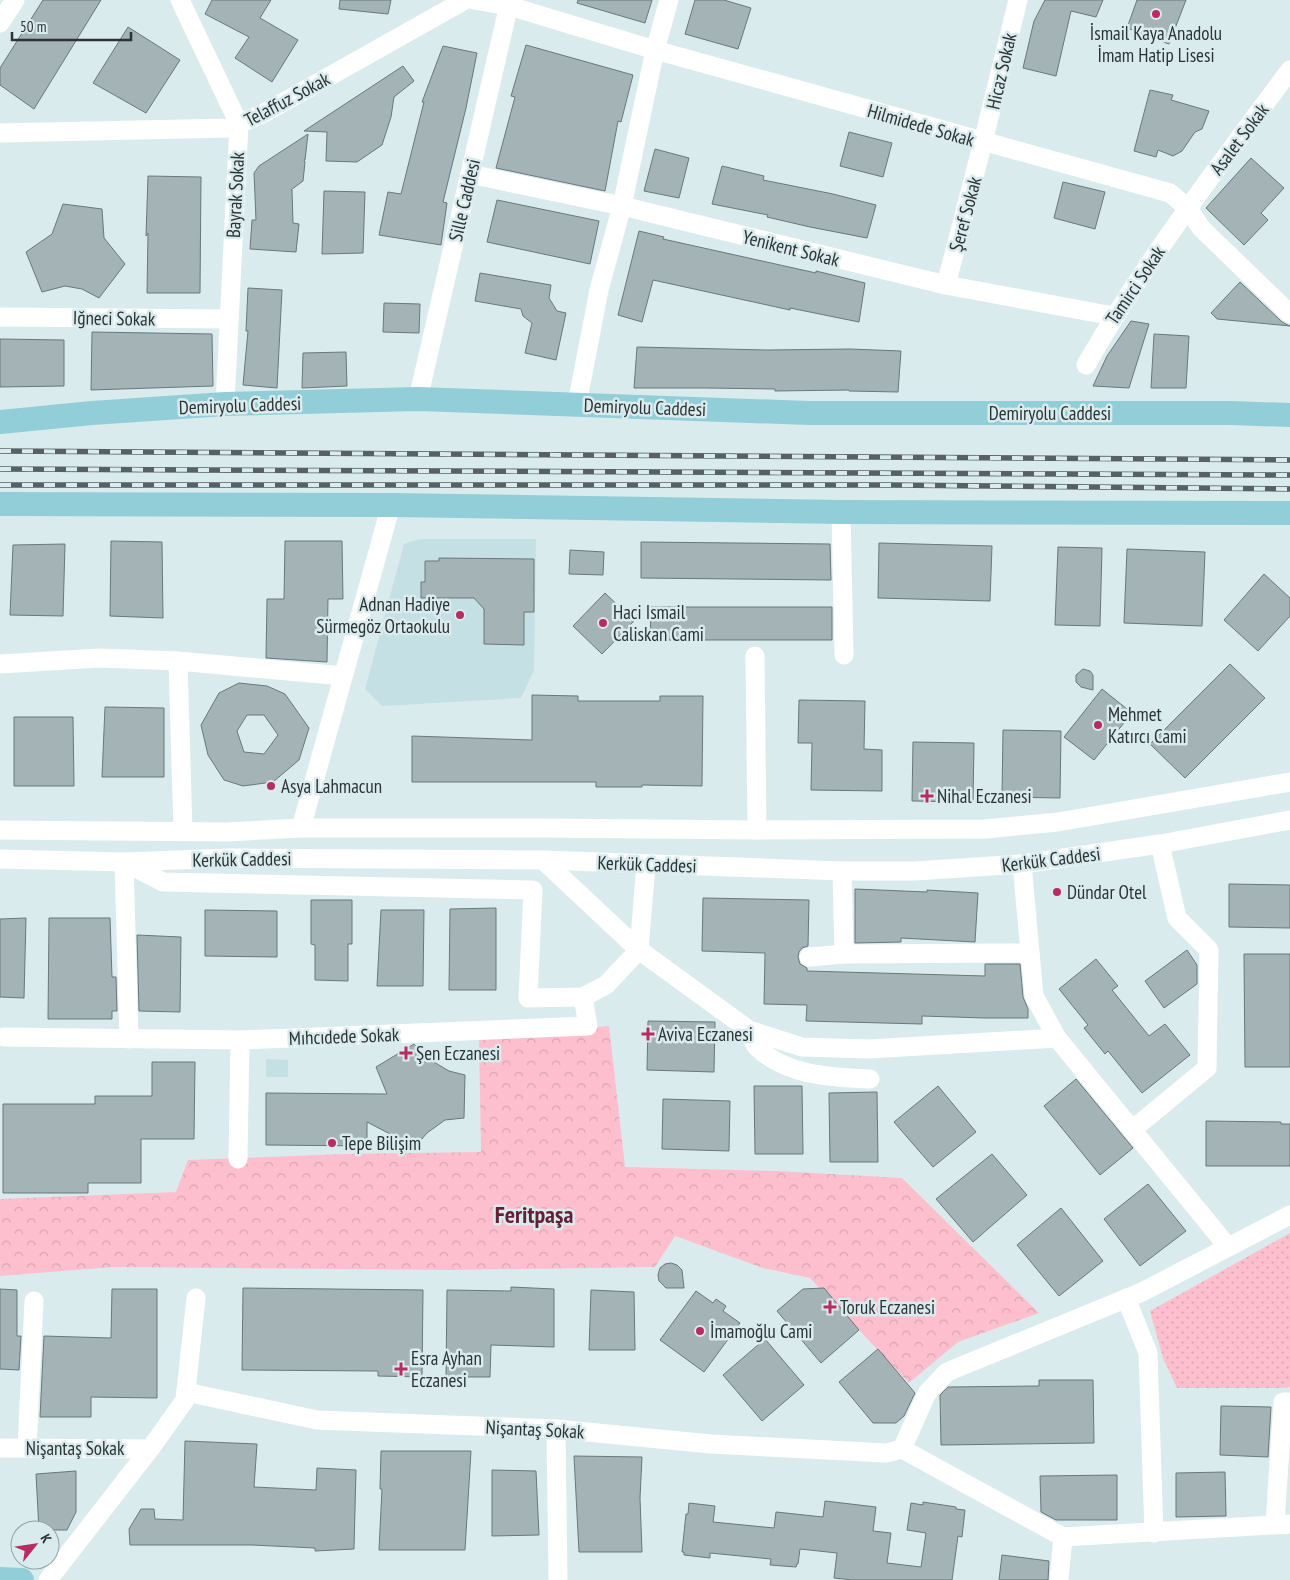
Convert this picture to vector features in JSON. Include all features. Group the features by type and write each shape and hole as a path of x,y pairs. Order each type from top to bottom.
{"main road":[{"name":"Demiryolu Caddesi","path":"0,422 92,413 225,404 418,400 809,413 1231,413 1290,415"},
{"path":"0,504 391,505 841,512 1290,513"},
{"path":"0,1579 22,1580"}],"street":[{"path":"0,23 15,0"},
{"name":"Bayrak Sokak","path":"180,0 239,124 225,404"},
{"name":"Telaffuz Sokak","path":"0,133 230,128 266,112 465,0"},
{"path":"474,0 509,3"},
{"path":"577,404 599,290 622,206 655,50 669,0"},
{"name":"Hicaz Sokak","path":"984,142 1018,0"},
{"name":"Hilmidede Sokak","path":"509,3 655,50 1170,193 1188,208 1201,228 1290,314"},
{"name":"Sille Caddesi","path":"418,400 509,3"},
{"name":"Asalet Sokak","path":"1188,208 1290,70"},
{"name":"Şeref Sokak","path":"946,286 984,142"},
{"name":"Yenikent Sokak","path":"470,174 622,206 946,286 1114,316"},
{"name":"Tamirci Sokak","path":"1086,365 1114,316 1188,208"},
{"name":"Iğneci Sokak","path":"0,317 229,319"},
{"path":"301,828 391,505"},
{"path":"841,512 844,655"},
{"path":"755,656 757,830"},
{"path":"0,664 99,658 178,662 343,676"},
{"path":"178,662 183,831"},
{"name":"Kerkük Caddesi","path":"0,830 226,832 301,828 985,829 1049,823 1290,782"},
{"name":"Kerkük Caddesi","path":"0,859 124,862 230,858 543,860 842,871 914,871 1022,864 1160,844 1290,820"},
{"path":"1132,1130 1207,1068 1209,950 1177,918 1160,844"},
{"path":"543,860 638,950 749,1030 802,1047 868,1050 1057,1038"},
{"path":"129,1039 124,862 163,882 533,890 528,998 583,997 606,985 638,950 646,864"},
{"path":"1022,864 1034,996 1057,1038 1228,1247"},
{"path":"842,871 844,954"},
{"path":"809,957 844,954 1030,953"},
{"name":"Mıhcıdede Sokak","path":"4,1036 240,1040 588,1026 583,997"},
{"path":"749,1030 756,1046 782,1066 827,1077 870,1079"},
{"path":"238,1159 240,1040"},
{"path":"1290,1215 1126,1298 947,1372 927,1393 894,1451 1063,1537 1282,1524 1283,1402 1290,1402"},
{"path":"48,1580 150,1449 185,1400 196,1298"},
{"path":"1126,1298 1148,1353 1154,1532"},
{"path":"26,1448 34,1301"},
{"name":"Nişantaş Sokak","path":"186,1392 317,1420 556,1429 711,1444 894,1451"},
{"path":"556,1429 558,1580"},
{"name":"Nişantaş Sokak","path":"0,1448 150,1449"},
{"path":"1059,1580 1063,1537"}],"shaded area":[{"name":"Adnan Hadiye Sürmegöz Ortaokulu","path":"419,539 536,539 534,670 521,698 384,706 365,689 404,544"},
{"path":"266,1059 288,1060 288,1077 266,1077"}],"green space":[{"path":"609,1026 625,1167 777,1171 902,1178 1039,1313 958,1342 909,1383 810,1278 763,1268 675,1236 655,1267 450,1270 113,1267 0,1276 0,1199 176,1192 188,1160 344,1154 481,1152 479,1039"},
{"path":"1290,1233 1290,1387 1177,1388 1163,1358 1150,1311"}],"building":[{"path":"43,0 101,0 34,109 0,85 0,68"},
{"path":"212,0 271,0 260,18 298,40 272,82 235,58 249,37 205,14"},
{"path":"340,0 391,0 388,14 339,9"},
{"path":"578,0 652,0 645,23 577,3"},
{"path":"695,0 724,0 751,8 738,49 685,34"},
{"path":"1045,0 1103,0 1096,17 1071,11 1056,76 1023,68 1034,21"},
{"name":"İsmail Kaya Anadolu İmam Hatip Lisesi","path":"1137,0 1186,0 1169,44 1155,39 1154,42 1141,38 1143,34 1127,28"},
{"path":"128,27 180,60 146,113 93,83"},
{"path":"526,45 633,75 621,122 618,121 605,191 496,168 515,97 511,96"},
{"path":"443,46 477,53 466,108 443,202 447,203 441,245 379,235 388,192 401,194 424,102 422,102"},
{"path":"403,66 414,81 394,97 391,117 382,145 357,162 326,161 327,132 304,131"},
{"path":"1150,90 1173,95 1171,100 1209,111 1202,129 1195,132 1182,151 1173,156 1158,150 1156,157 1134,151"},
{"path":"849,132 892,143 883,177 840,166"},
{"path":"308,134 303,181 291,190 293,223 299,224 296,252 250,249 252,220 256,220 254,173 259,166"},
{"path":"655,149 689,158 679,198 644,191"},
{"path":"1251,158 1284,188 1261,213 1268,220 1244,245 1206,208"},
{"path":"722,166 764,176 763,180 876,205 867,238 712,204"},
{"path":"148,176 201,177 200,293 147,293"},
{"path":"1063,182 1105,192 1095,229 1054,218"},
{"path":"324,191 365,192 363,253 322,254"},
{"path":"497,200 599,221 590,264 487,242"},
{"path":"63,204 102,209 104,238 125,264 99,298 82,289 65,286 42,292 26,252 52,234"},
{"path":"639,231 664,237 663,239 865,283 859,322 790,308 790,310 653,280 642,322 618,315"},
{"path":"480,273 551,285 549,298 557,311 566,313 556,360 525,353 532,323 523,316 521,309 475,301"},
{"path":"1240,282 1282,322 1290,326 1217,319 1211,313"},
{"path":"248,288 282,290 277,388 243,385 248,331 246,331"},
{"path":"384,303 420,304 419,333 383,332"},
{"path":"1131,321 1149,324 1129,388 1093,386 1107,356"},
{"path":"92,332 212,334 213,386 91,390"},
{"path":"1154,334 1189,336 1186,388 1151,388"},
{"path":"0,339 64,340 64,386 0,387"},
{"path":"637,347 901,351 898,392 634,388"},
{"path":"346,352 347,386 302,388 303,353"},
{"path":"111,541 162,542 163,618 110,616"},
{"path":"285,541 342,541 343,599 328,599 327,662 266,658 267,599 284,599"},
{"path":"641,542 830,544 831,580 641,578"},
{"path":"879,543 992,546 990,601 878,598"},
{"path":"65,544 63,616 10,615 13,545"},
{"path":"1058,547 1102,548 1100,626 1055,625"},
{"path":"1127,549 1205,552 1202,626 1124,623"},
{"path":"570,550 604,552 603,575 569,574"},
{"path":"439,558 534,559 534,612 524,612 524,645 484,644 484,609 474,598 421,598 421,582 425,582 425,561 439,561"},
{"path":"1264,574 1290,598 1290,616 1258,651 1224,620"},
{"name":"Haci Ismail Caliskan Cami","path":"605,593 634,621 602,654 573,626"},
{"path":"650,607 832,607 832,640 651,640"},
{"path":"1230,664 1265,698 1185,778 1150,744"},
{"path":"1083,669 1090,671 1093,675 1093,690 1081,687 1076,682 1076,675"},
{"path":"239,683 267,686 285,694 309,728 299,760 273,782 243,786 224,780 208,755 201,725 219,693","holes":["247,715 264,715 278,735 264,754 244,752 237,731"]},
{"name":"Mehmet Katırcı Cami","path":"1102,689 1132,713 1094,760 1064,737"},
{"path":"532,695 578,696 578,701 660,701 660,696 703,696 702,786 642,785 642,787 596,787 596,782 412,782 412,736 532,740"},
{"path":"799,700 865,701 864,749 882,750 882,791 811,790 812,743 798,743"},
{"path":"105,707 164,708 164,777 102,777"},
{"path":"14,717 73,717 74,786 14,786"},
{"path":"1003,730 1061,731 1060,798 1002,797"},
{"path":"913,742 974,743 973,802 912,801"},
{"path":"1229,884 1290,885 1290,928 1229,927"},
{"path":"855,889 978,893 975,942 901,938 901,942 855,943"},
{"path":"703,898 809,900 808,946 802,948 798,957 800,964 807,968 807,971 985,976 985,964 1020,964 1023,997 1028,1009 1028,1018 922,1016 922,1024 806,1021 807,1005 764,1004 765,953 702,951"},
{"path":"311,900 352,900 352,944 348,944 348,981 315,980 315,945 311,944"},
{"path":"496,908 496,990 449,990 450,909"},
{"path":"205,910 277,911 277,957 205,956"},
{"path":"381,910 424,910 423,986 377,986"},
{"path":"26,918 24,998 0,997 0,919"},
{"path":"49,918 110,918 112,977 116,977 117,1011 112,1011 112,1019 48,1019"},
{"path":"137,935 181,937 180,1012 139,1011"},
{"path":"1187,950 1197,965 1197,984 1164,1008 1145,981"},
{"path":"1244,954 1290,954 1290,1067 1245,1067"},
{"path":"1096,959 1118,986 1112,990 1149,1036 1165,1024 1190,1055 1142,1093 1108,1051 1105,1054 1084,1028 1088,1025 1059,989"},
{"path":"648,1021 715,1022 714,1072 647,1070"},
{"path":"414,1044 427,1058 449,1071 465,1075 464,1118 445,1120 427,1133 415,1147 367,1122 367,1146 266,1145 266,1093 387,1094 376,1067"},
{"path":"152,1062 195,1062 194,1139 141,1139 141,1183 88,1183 88,1193 3,1193 3,1104 95,1104 95,1096 152,1096"},
{"path":"1076,1079 1133,1148 1100,1175 1044,1106"},
{"path":"754,1086 802,1086 803,1154 755,1154"},
{"path":"938,1086 976,1132 933,1167 894,1122"},
{"path":"877,1092 878,1162 830,1162 829,1093"},
{"path":"663,1099 730,1101 729,1151 662,1149"},
{"path":"1206,1121 1281,1122 1281,1124 1290,1124 1290,1166 1206,1166"},
{"path":"992,1154 1027,1195 973,1242 936,1199"},
{"path":"1148,1184 1186,1231 1140,1266 1104,1219"},
{"path":"1061,1208 1103,1261 1059,1296 1017,1245"},
{"path":"665,1264 677,1265 682,1270 684,1288 666,1288 659,1281 660,1268"},
{"path":"511,1287 554,1289 554,1347 491,1345 490,1377 446,1377 447,1290 511,1291"},
{"path":"243,1288 423,1290 422,1377 378,1376 378,1371 242,1370"},
{"path":"824,1288 859,1330 821,1363 777,1311 803,1289"},
{"path":"0,1289 17,1290 17,1336 21,1336 19,1370 0,1369"},
{"path":"112,1289 157,1289 157,1398 91,1397 91,1417 40,1417 44,1336 111,1338"},
{"path":"591,1290 634,1292 635,1350 589,1350"},
{"name":"İmamoğlu Cami","path":"696,1291 713,1303 716,1299 726,1306 723,1311 740,1323 704,1372 660,1340"},
{"path":"765,1339 804,1385 762,1421 723,1375"},
{"path":"878,1349 915,1393 904,1416 896,1423 873,1423 839,1382"},
{"path":"1039,1380 1093,1380 1094,1443 941,1445 940,1395 948,1387 1039,1386"},
{"path":"1221,1406 1271,1407 1268,1457 1220,1455"},
{"path":"185,1441 257,1444 254,1487 316,1490 317,1468 356,1470 354,1549 315,1551 315,1548 252,1545 130,1545 129,1529 141,1509 154,1509 155,1519 183,1520"},
{"path":"381,1451 471,1451 465,1550 379,1550 382,1489 380,1489"},
{"path":"574,1456 642,1457 640,1498 642,1552 579,1552"},
{"path":"492,1470 536,1471 539,1535 492,1536"},
{"path":"76,1471 76,1512 67,1530 60,1530 60,1520 38,1520 36,1474"},
{"path":"1225,1472 1226,1516 1176,1517 1176,1473"},
{"path":"1117,1475 1117,1520 1056,1520 1041,1512 1040,1476"},
{"path":"825,1501 876,1507 873,1531 891,1533 887,1563 921,1567 926,1533 907,1530 911,1503 923,1505 923,1502 965,1510 962,1537 958,1536 952,1580 853,1580 834,1578 837,1553 800,1549 796,1567 770,1565 771,1559 710,1553 710,1558 684,1555 684,1552 682,1552 689,1503 715,1506 713,1522 774,1528 776,1512 823,1517"},
{"path":"1002,1555 1049,1561 1048,1580 999,1580"}],"railway":[{"path":"0,451 1290,460"},
{"path":"0,469 1290,475"},
{"path":"0,485 889,485 1290,489"}],"place":[{"name":"İsmail Kaya Anadolu İmam Hatip Lisesi","path":"1156,14"},
{"name":"Adnan Hadiye Sürmegöz Ortaokulu","path":"460,615"},
{"name":"Haci Ismail Caliskan Cami","path":"603,623"},
{"name":"Mehmet Katırcı Cami","path":"1098,725"},
{"name":"Asya Lahmacun","path":"271,786"},
{"name":"Nihal Eczanesi","path":"927,796"},
{"name":"Dündar Otel","path":"1057,892"},
{"name":"Aviva Eczanesi","path":"648,1034"},
{"name":"Şen Eczanesi","path":"406,1053"},
{"name":"Tepe Bilişim","path":"332,1143"},
{"name":"Toruk Eczanesi","path":"830,1307"},
{"name":"İmamoğlu Cami","path":"700,1331"},
{"name":"Esra Ayhan Eczanesi","path":"401,1369"}],"district":[{"name":"Feritpaşa","path":"534,1215"}]}
